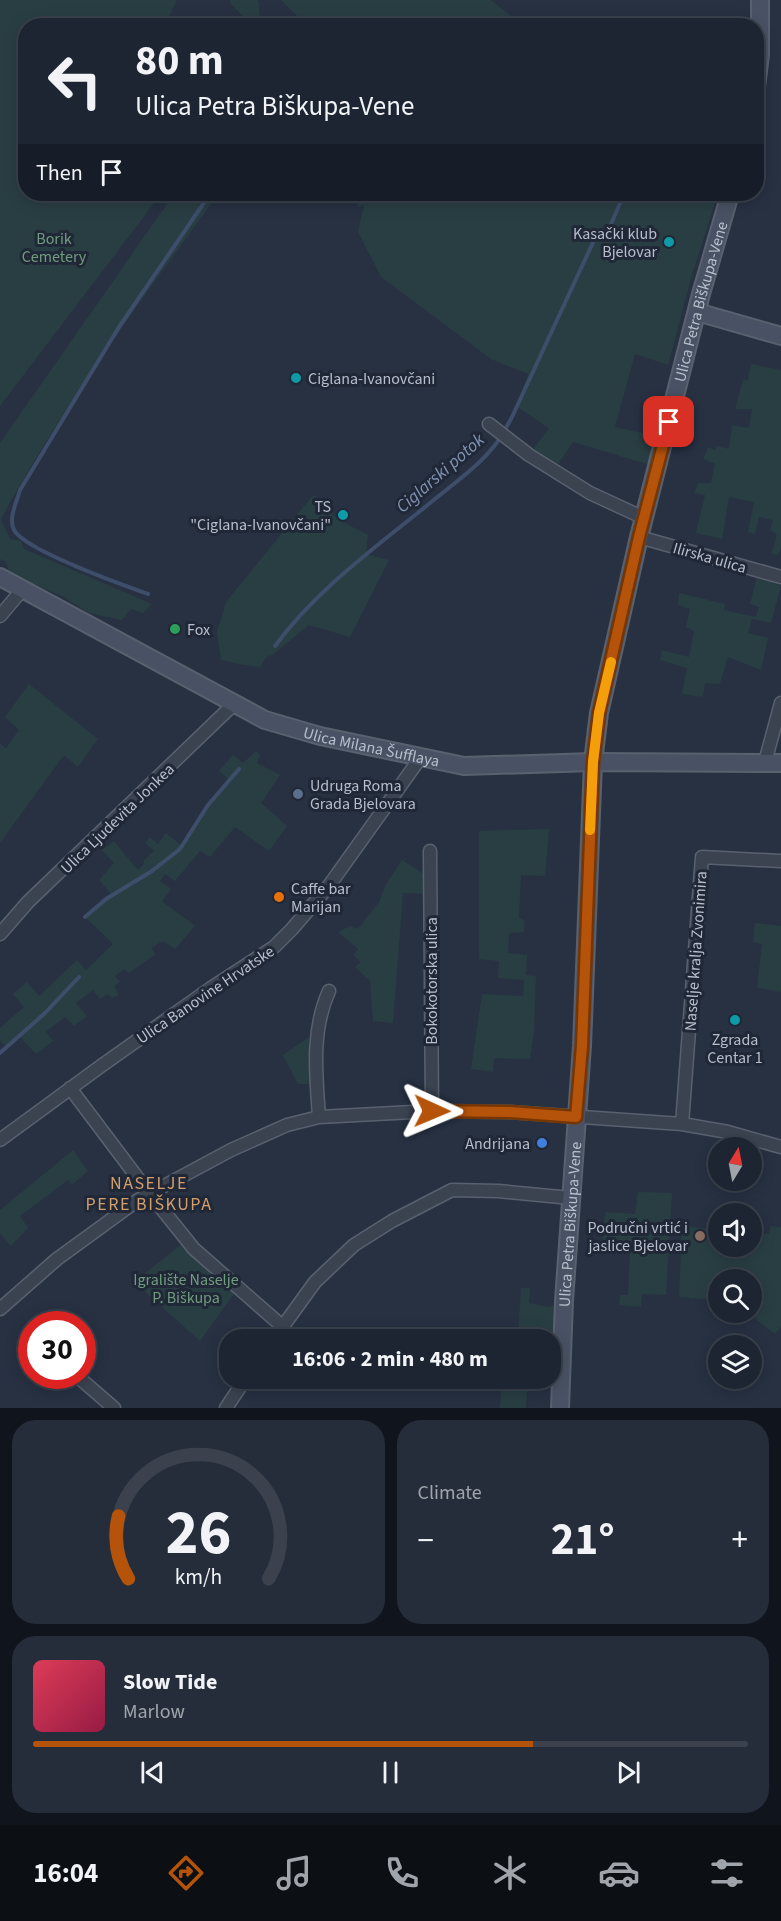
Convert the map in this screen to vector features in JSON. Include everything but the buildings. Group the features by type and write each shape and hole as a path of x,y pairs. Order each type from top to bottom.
{"main road":[{"path":"760,0 760,18"},
{"name":"Ulica Petra Biškupa-Vene","path":"560,1408 582,1034 593,762 599,713 639,537 728,201"},
{"path":"697,312 781,336"},
{"name":"Ulica Milana Šufflaya","path":"0,578 265,720 320,736 464,766 593,762 773,762"}],"street":[{"path":"489,424 529,455 590,493 644,518"},
{"name":"Ilirska ulica","path":"639,537 781,577"},
{"path":"0,616 22,590"},
{"name":"Ulica Ljudevita Jonkea","path":"0,934 28,902 235,703"},
{"path":"773,762 781,703"},
{"name":"Ulica Banovine Hrvatske","path":"0,1140 211,988 274,947 328,887 421,757"},
{"name":"Bokokotorska ulica","path":"430,851 432,1111"},
{"name":"Naselje kralja Zvonimira","path":"682,1124 702,857 781,861"},
{"path":"319,1117 315,1052 320,1016 329,991"},
{"path":"70,1088 194,1249 282,1326"},
{"path":"0,1309 75,1245 149,1193 231,1150 287,1125 319,1117 432,1111 510,1112 682,1124 728,1132 781,1147"},
{"path":"280,1329 315,1282 354,1245 392,1221 452,1190 498,1191 571,1198"},
{"path":"91,1389 114,1408"},
{"path":"226,1408 239,1389"}],"green space":[{"name":"Borik Cemetery","path":"0,0 177,0 167,18 18,18 18,201 156,201 0,406"},
{"path":"230,0 258,0 260,15 258,18 244,18"},
{"path":"281,0 491,0 513,18 298,18"},
{"path":"169,201 213,201 77,394 1,519 10,539 21,541 24,549 152,604 143,613 131,609 122,620 89,613 62,596 10,576 6,562 0,559 0,443"},
{"path":"357,201 711,201 715,203 692,275 668,365 635,354 615,427 665,438 657,467 573,442 554,470 529,455 549,428 517,407 528,374 491,359 381,277 358,232 364,205 358,207"},
{"path":"751,364 781,370 781,548 778,555 771,554 777,535 770,530 773,520 759,517 755,534 748,532 754,502 729,497 722,539 696,533 705,495 694,493 698,483 711,483 715,464 703,459 708,447 715,450 717,446 729,449 732,425 749,428 752,409 735,409 743,380 748,380"},
{"path":"313,495 337,519 368,535 366,554 389,560 350,637 309,625 271,656 268,655 260,667 221,660 217,632 226,602"},
{"path":"757,577 781,586 771,623 752,619 748,633 768,638 761,670 728,657 720,684 705,683 703,697 682,694 687,668 660,660 662,650 689,657 694,631 686,627 690,609 678,605 679,593 725,604 724,610 756,617 759,607 750,604"},
{"path":"29,684 98,739 78,767 64,755 0,843 0,744 6,748 19,730 5,717"},
{"path":"256,751 260,754 257,763 280,775 261,803 287,826 269,851 235,827 210,857 200,851 175,881 165,874 160,881 171,889 162,901 195,926 175,949 163,941 151,948 156,954 129,973 124,969 115,976 120,982 114,986 119,995 112,998 108,994 100,999 93,990 76,1003 87,1016 74,1026 65,1017 46,1032 53,1041 36,1054 19,1036 7,1047 0,1041 0,1028 24,1007 13,994 27,982 39,996 77,960 86,970 113,944 85,917 112,895 99,880 114,863 102,850 114,841 138,870 144,864 144,860 154,851 145,843 150,837 158,844 166,833 182,846 208,805 230,781 219,771 233,755 243,763"},
{"path":"549,829 545,876 521,875 519,918 525,921 524,932 509,933 508,953 527,955 526,975 536,976 534,1031 530,1059 494,1058 493,1072 471,1069 482,994 523,996 524,980 498,978 499,961 479,959 479,831"},
{"path":"402,860 430,878 430,894 403,893 393,1023 373,1021 370,981 355,967 361,962 353,955 358,949 338,932 350,926 358,929 379,902 386,884"},
{"path":"755,923 781,926 781,992 757,988 762,944 753,942"},
{"path":"309,1037 309,1084 298,1084 283,1055"},
{"path":"73,1150 88,1171 72,1185 68,1180 20,1216 28,1228 11,1246 0,1234 0,1210"},
{"path":"638,1192 672,1193 666,1295 642,1294 641,1307 619,1305 620,1295 628,1295 630,1254 602,1253 605,1212 635,1214"},
{"path":"682,1226 708,1229 708,1257 762,1257 762,1234 769,1234 770,1226 781,1227 781,1327 775,1334 761,1323 762,1269 708,1269 708,1299 679,1297"},
{"name":"Igralište Naselje P. Biškupa","path":"183,1243 236,1291 200,1341 134,1282"},
{"path":"521,1288 530,1288 529,1303 549,1307 556,1305 554,1329 518,1329"},
{"path":"501,1389 527,1389 526,1408 500,1408"}],"waterway":[{"path":"148,594 36,548 14,530 12,515 20,490 119,327 205,201"},
{"name":"Ciglarski potok","path":"275,646 328,587 481,461 495,445 512,417 596,236 608,231 621,201"},
{"name":"Ciglarski potok","path":"85,917 106,899 152,871 180,849 208,805 239,769"},
{"name":"Ciglarski potok","path":"0,1053 45,1013 79,977"}],"slow traffic":[{"path":"590,830 593,762 599,713 611,662"}],"place":[{"name":"Kasački klub Bjelovar","path":"669,242"},
{"name":"Ciglana-Ivanovčani","path":"296,378"},
{"name":"TS \"Ciglana-Ivanovčani\"","path":"343,515"},
{"name":"Fox","path":"175,629"},
{"name":"Udruga Roma Grada Bjelovara","path":"298,794"},
{"name":"Caffe bar Marijan","path":"279,897"},
{"name":"Zgrada Centar 1","path":"735,1020"},
{"name":"Andrijana","path":"542,1143"},
{"name":"Područni vrtić i jaslice Bjelovar","path":"700,1236"}],"district":[{"name":"NASELJE PERE BIŠKUPA","path":"149,1193"}],"route":[{"path":"432,1111 510,1112 576,1117 582,1046 593,762 599,713 639,537 669,422"}]}
